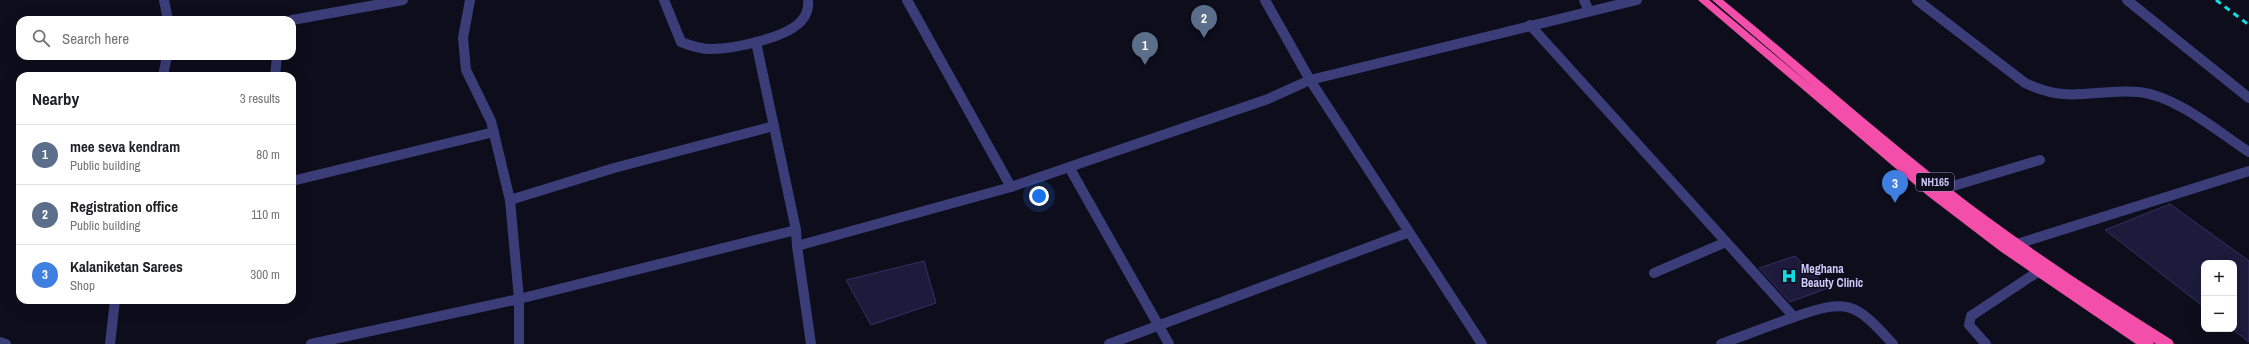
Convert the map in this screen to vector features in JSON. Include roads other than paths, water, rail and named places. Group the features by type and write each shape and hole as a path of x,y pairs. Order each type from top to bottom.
{"highway":[{"name":"NH165","path":"1703,0 1720,16 1932,193 2004,248 2147,344"},
{"name":"NH165","path":"1717,0 1943,189 2017,244 2123,317 2167,344"},
{"path":"1720,16 1733,13"}],"street":[{"path":"164,0 167,16"},
{"path":"296,19 403,0"},
{"path":"470,0 463,38 466,70 491,121 510,200 519,300 519,344"},
{"path":"664,0 681,42 691,47 714,49 756,42 800,23 809,10 808,0"},
{"path":"907,0 1011,187"},
{"path":"1265,0 1310,80 1407,233 1482,344"},
{"path":"1584,0 1589,11"},
{"path":"797,246 1011,187 1268,99 1310,80 1637,0"},
{"path":"1917,0 2025,83 2041,92 2072,96 2141,92 2152,95 2176,104 2249,152"},
{"path":"2127,0 2249,98"},
{"path":"1530,25 1794,317"},
{"path":"756,42 796,230 811,344"},
{"path":"164,72 166,60"},
{"path":"275,72 276,60"},
{"path":"510,200 614,168 774,126"},
{"path":"296,180 494,132"},
{"path":"1943,189 2040,160"},
{"path":"1069,167 1168,344"},
{"path":"2017,244 2249,171"},
{"path":"311,344 519,300 796,230"},
{"path":"1109,344 1407,233"},
{"path":"1654,273 1726,242"},
{"path":"1986,344 1969,325 1971,316 2039,271"},
{"path":"110,344 115,304"},
{"path":"1721,344 1794,317 1838,304 1851,307 1865,314 1893,344"},
{"path":"0,342 6,344"}],"railway":[{"path":"2216,0 2249,25"}],"place":[{"name":"Registration office","path":"1204,38"},
{"name":"mee seva kendram","path":"1145,65"},
{"name":"Kalaniketan Sarees","path":"1895,203"},
{"name":"Meghana Beauty Clinic","path":"1789,276"}]}
